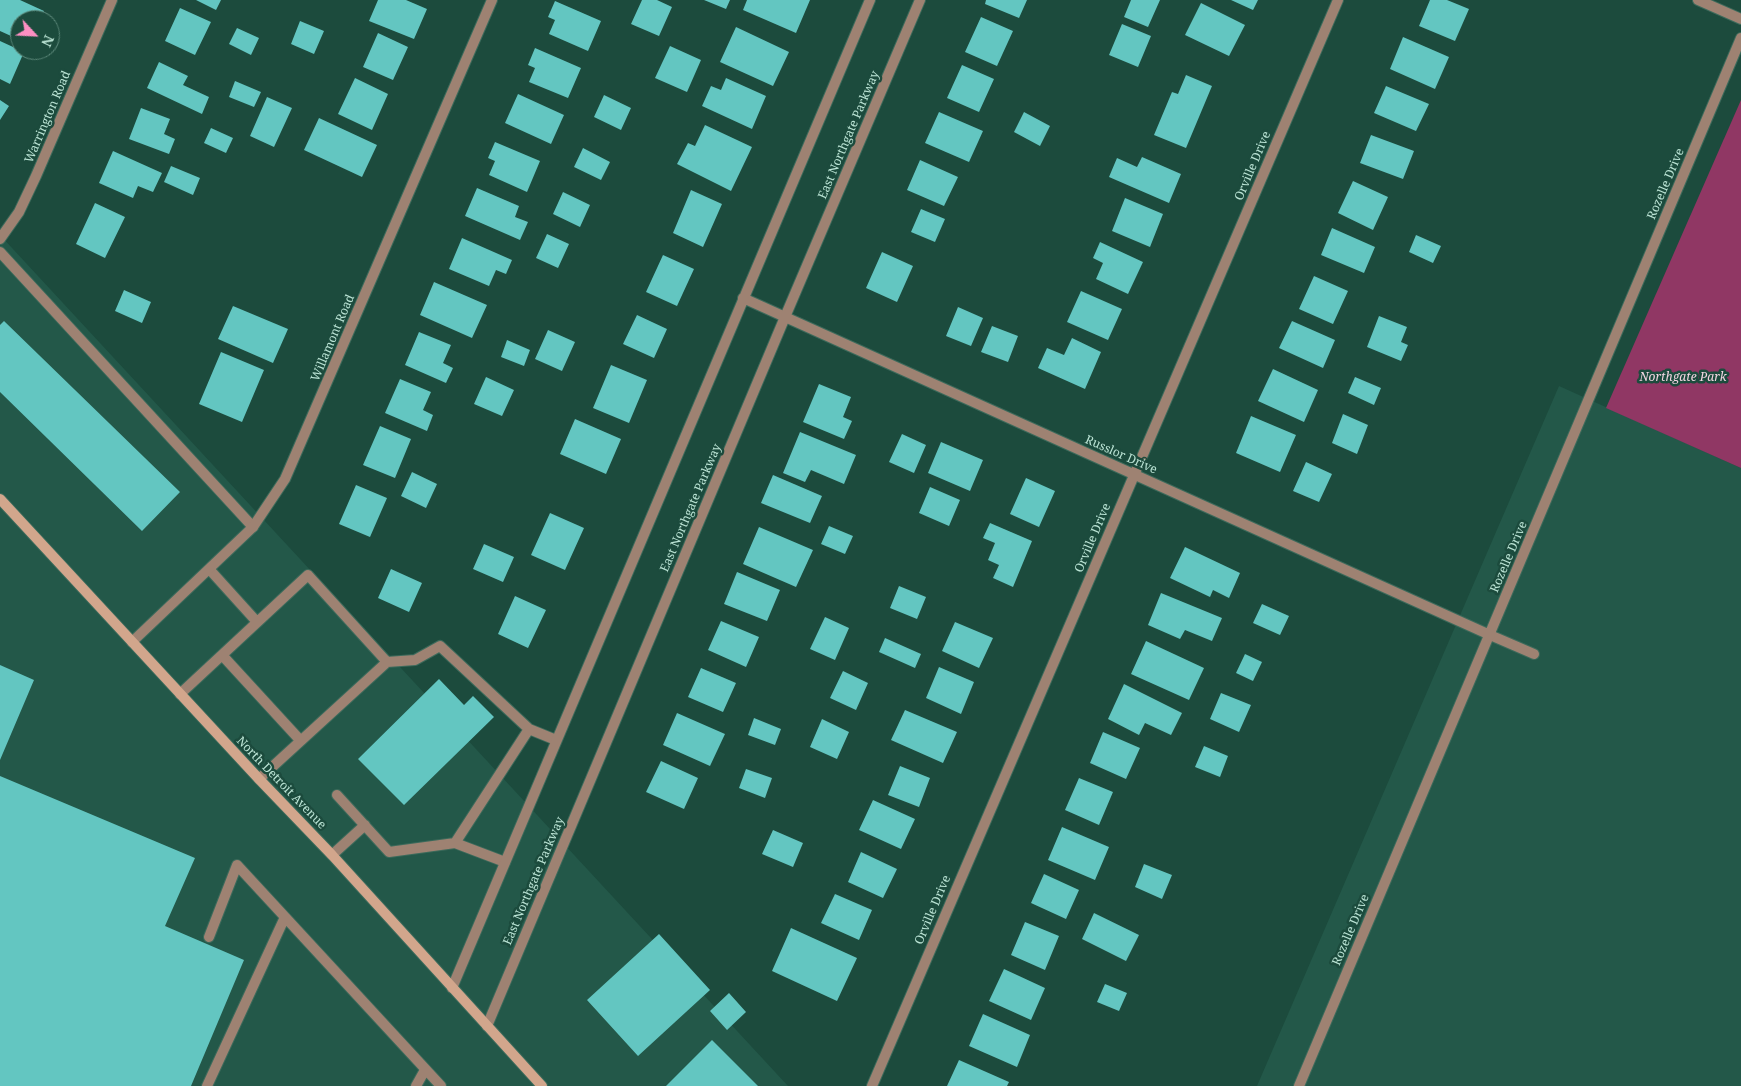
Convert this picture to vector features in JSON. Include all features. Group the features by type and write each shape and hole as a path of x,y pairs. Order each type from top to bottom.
{"main road":[{"name":"North Detroit Avenue","path":"0,499 259,780 332,855 542,1086"}],"street":[{"name":"Warrington Road","path":"0,240 19,212 36,176 112,0"},
{"name":"Willamont Road","path":"132,642 210,570 253,527 285,479 492,0"},
{"path":"452,988 870,0"},
{"name":"East Northgate Parkway","path":"487,1026 785,316 920,0"},
{"name":"Orville Drive","path":"872,1086 1338,0"},
{"path":"1698,0 1741,19"},
{"name":"Rozelle Drive","path":"1299,1086 1741,38"},
{"path":"0,252 253,527"},
{"name":"Russlor Drive","path":"743,298 1534,654"},
{"path":"210,570 257,622"},
{"path":"180,694 308,575 387,662"},
{"path":"259,780 300,740 387,662 414,660 440,646 529,730 556,740"},
{"path":"222,655 300,740"},
{"path":"455,843 529,730"},
{"path":"337,794 389,852 455,843 505,862"},
{"path":"332,855 365,825"},
{"path":"209,937 238,865 440,1086"},
{"path":"207,1086 285,916"},
{"path":"416,1086 425,1070"}],"shaded area":[{"path":"0,235 788,1086 0,1086"},
{"path":"1559,386 1741,468 1741,1086 1257,1086"}],"green space":[{"name":"Northgate Park","path":"1741,100 1741,468 1606,408"}],"building":[{"path":"0,0 20,0 42,10 10,10 10,36 0,31"},
{"path":"196,0 221,0 216,10"},
{"path":"378,0 406,0 427,9 414,39 369,21"},
{"path":"642,0 657,0 672,7 659,36 631,24"},
{"path":"704,0 730,0 726,9"},
{"path":"747,0 810,0 796,33 743,10"},
{"path":"986,0 1027,0 1019,18 985,4"},
{"path":"1131,0 1160,0 1148,27 1124,17"},
{"path":"1231,0 1258,0 1253,10"},
{"path":"1430,0 1447,0 1469,9 1455,41 1419,26"},
{"path":"555,1 601,21 588,51 549,34 555,20 548,17"},
{"path":"1201,3 1245,25 1229,56 1185,35"},
{"path":"180,8 211,22 195,55 165,41"},
{"path":"981,17 1013,31 997,66 965,52"},
{"path":"300,21 324,31 314,54 291,44"},
{"path":"1122,24 1151,36 1138,67 1109,55"},
{"path":"736,27 789,52 773,86 720,62"},
{"path":"237,28 259,38 251,55 229,44"},
{"path":"378,33 408,47 393,80 363,67"},
{"path":"1403,37 1449,57 1435,89 1390,69"},
{"path":"0,41 10,46 10,60 20,60 10,84 0,79"},
{"path":"670,46 701,60 687,92 655,78"},
{"path":"535,48 581,68 568,98 529,82 535,68 528,65"},
{"path":"159,62 188,76 183,85 209,97 202,114 147,88"},
{"path":"962,65 994,79 979,112 947,98"},
{"path":"1186,75 1212,86 1186,148 1154,135 1172,92 1178,94"},
{"path":"355,78 388,94 372,130 338,114"},
{"path":"726,78 766,96 752,129 702,106 711,86 721,90"},
{"path":"235,81 261,92 254,107 229,97"},
{"path":"1386,86 1429,104 1416,131 1374,113"},
{"path":"518,94 564,115 551,144 505,123"},
{"path":"604,95 631,108 621,130 594,117"},
{"path":"267,97 292,108 274,147 250,136"},
{"path":"0,100 9,106 0,120"},
{"path":"141,108 170,119 164,134 175,139 169,154 129,139"},
{"path":"939,112 983,131 969,162 925,143"},
{"path":"1024,112 1050,126 1040,146 1014,132"},
{"path":"319,118 377,145 362,177 304,150"},
{"path":"705,125 752,147 731,191 677,164 688,143 695,146"},
{"path":"211,128 233,138 226,153 204,143"},
{"path":"1371,135 1414,151 1403,179 1360,163"},
{"path":"495,142 540,161 527,192 489,175 495,161 488,158"},
{"path":"583,148 610,162 601,180 574,167"},
{"path":"113,151 162,173 153,192 138,186 133,198 99,183"},
{"path":"1142,157 1181,174 1169,203 1109,177 1117,158 1137,167"},
{"path":"920,160 958,177 944,206 907,190"},
{"path":"171,166 200,178 193,195 164,182"},
{"path":"1353,181 1388,197 1373,230 1338,213"},
{"path":"477,188 519,206 515,217 528,222 520,240 465,216"},
{"path":"691,190 722,204 703,247 673,233"},
{"path":"563,192 590,205 580,227 553,214"},
{"path":"1125,198 1163,214 1150,247 1112,231"},
{"path":"95,203 125,217 105,258 76,244"},
{"path":"921,209 945,219 935,242 911,232"},
{"path":"1332,228 1375,247 1364,273 1321,255"},
{"path":"547,234 569,244 558,268 536,258"},
{"path":"1416,235 1441,246 1433,263 1409,252"},
{"path":"462,238 512,260 506,274 496,270 489,286 449,269"},
{"path":"1100,242 1143,262 1128,294 1096,279 1103,263 1093,258"},
{"path":"882,252 913,266 897,302 866,288"},
{"path":"663,255 694,269 677,306 646,292"},
{"path":"1314,276 1348,291 1333,324 1299,309"},
{"path":"434,282 487,305 472,338 420,315"},
{"path":"124,290 151,302 142,323 115,311"},
{"path":"1081,291 1122,309 1108,340 1067,322"},
{"path":"233,306 288,329 273,363 218,339"},
{"path":"958,307 983,318 971,346 946,336"},
{"path":"637,315 667,329 654,358 623,344"},
{"path":"1379,316 1407,327 1401,342 1408,345 1401,361 1367,347"},
{"path":"4,321 180,492 142,531 0,392 0,325"},
{"path":"1292,321 1335,340 1323,368 1279,348"},
{"path":"992,326 1018,336 1008,362 981,352"},
{"path":"548,330 575,342 562,371 535,359"},
{"path":"419,332 451,345 443,363 453,368 446,383 405,365"},
{"path":"1072,338 1101,352 1085,389 1038,368 1047,348 1064,355"},
{"path":"507,340 530,350 524,366 501,357"},
{"path":"221,352 264,370 242,422 199,404"},
{"path":"611,365 647,380 629,423 593,408"},
{"path":"1273,369 1318,390 1304,422 1258,401"},
{"path":"486,377 514,390 502,416 474,404"},
{"path":"1355,377 1381,388 1374,405 1348,393"},
{"path":"400,379 431,392 423,410 433,415 427,431 385,413"},
{"path":"819,384 851,397 843,417 852,421 844,439 803,422"},
{"path":"1343,414 1368,425 1357,454 1332,443"},
{"path":"1251,416 1296,435 1280,472 1236,453"},
{"path":"575,419 621,439 606,474 560,454"},
{"path":"380,426 411,439 395,478 363,465"},
{"path":"800,432 856,455 844,484 811,470 805,482 783,473"},
{"path":"902,434 926,445 914,473 889,462"},
{"path":"941,442 983,460 970,491 928,473"},
{"path":"1306,462 1332,474 1319,502 1293,491"},
{"path":"412,472 437,484 426,508 401,496"},
{"path":"773,475 822,496 810,523 761,503"},
{"path":"1026,478 1055,491 1039,527 1010,514"},
{"path":"356,485 387,498 370,537 339,524"},
{"path":"930,487 960,500 949,526 919,513"},
{"path":"550,513 584,528 565,570 531,555"},
{"path":"990,523 1032,541 1013,587 993,578 999,565 988,560 995,543 983,538"},
{"path":"829,526 853,536 845,554 821,544"},
{"path":"759,527 813,550 796,587 743,564"},
{"path":"484,544 514,557 503,582 473,569"},
{"path":"1185,547 1240,573 1229,598 1213,590 1210,597 1170,578"},
{"path":"391,569 422,583 409,612 378,598"},
{"path":"737,572 780,590 767,621 724,604"},
{"path":"899,586 926,597 917,619 890,608"},
{"path":"1161,593 1222,618 1212,641 1185,630 1180,639 1148,625"},
{"path":"515,596 546,610 528,648 498,634"},
{"path":"1262,604 1289,616 1280,635 1253,623"},
{"path":"825,617 849,628 835,660 810,649"},
{"path":"721,621 759,637 746,667 708,650"},
{"path":"955,622 993,638 979,668 942,651"},
{"path":"885,638 921,654 915,668 879,652"},
{"path":"1146,641 1204,668 1189,700 1131,674"},
{"path":"1245,654 1262,662 1253,681 1236,673"},
{"path":"0,665 34,680 0,760"},
{"path":"939,667 974,682 961,714 926,698"},
{"path":"701,668 736,683 723,712 688,697"},
{"path":"843,671 868,683 856,710 830,698"},
{"path":"439,679 464,705 473,696 494,717 404,805 358,759"},
{"path":"1124,684 1182,713 1171,735 1145,723 1139,735 1108,719"},
{"path":"1221,693 1251,705 1239,732 1210,719"},
{"path":"905,710 957,732 943,763 891,740"},
{"path":"677,713 725,734 710,766 663,745"},
{"path":"754,718 781,729 775,745 748,735"},
{"path":"822,719 849,732 837,759 810,747"},
{"path":"1103,732 1140,748 1126,779 1090,763"},
{"path":"1204,746 1228,756 1220,777 1195,767"},
{"path":"661,761 698,778 684,809 646,792"},
{"path":"900,766 930,778 919,807 888,795"},
{"path":"746,769 772,778 765,798 739,788"},
{"path":"0,776 195,858 165,926 244,960 191,1086 0,1086"},
{"path":"1079,778 1113,792 1099,825 1065,810"},
{"path":"873,800 915,819 901,849 859,830"},
{"path":"1062,827 1109,847 1095,880 1048,860"},
{"path":"773,830 803,843 793,867 762,854"},
{"path":"861,852 897,869 883,898 848,882"},
{"path":"1144,864 1172,875 1162,899 1135,887"},
{"path":"1044,874 1079,890 1066,919 1031,903"},
{"path":"835,894 872,910 859,940 821,923"},
{"path":"1094,913 1139,935 1126,961 1082,939"},
{"path":"1025,922 1059,936 1045,970 1011,955"},
{"path":"791,928 857,958 837,1001 772,971"},
{"path":"659,934 710,990 638,1056 587,1000"},
{"path":"1004,969 1045,988 1031,1020 989,1001"},
{"path":"1105,984 1127,993 1119,1011 1097,1002"},
{"path":"729,993 746,1012 727,1030 710,1011"},
{"path":"983,1014 1030,1035 1017,1067 969,1046"},
{"path":"712,1040 758,1086 666,1086"},
{"path":"959,1060 1009,1082 1007,1086 947,1086"}]}
